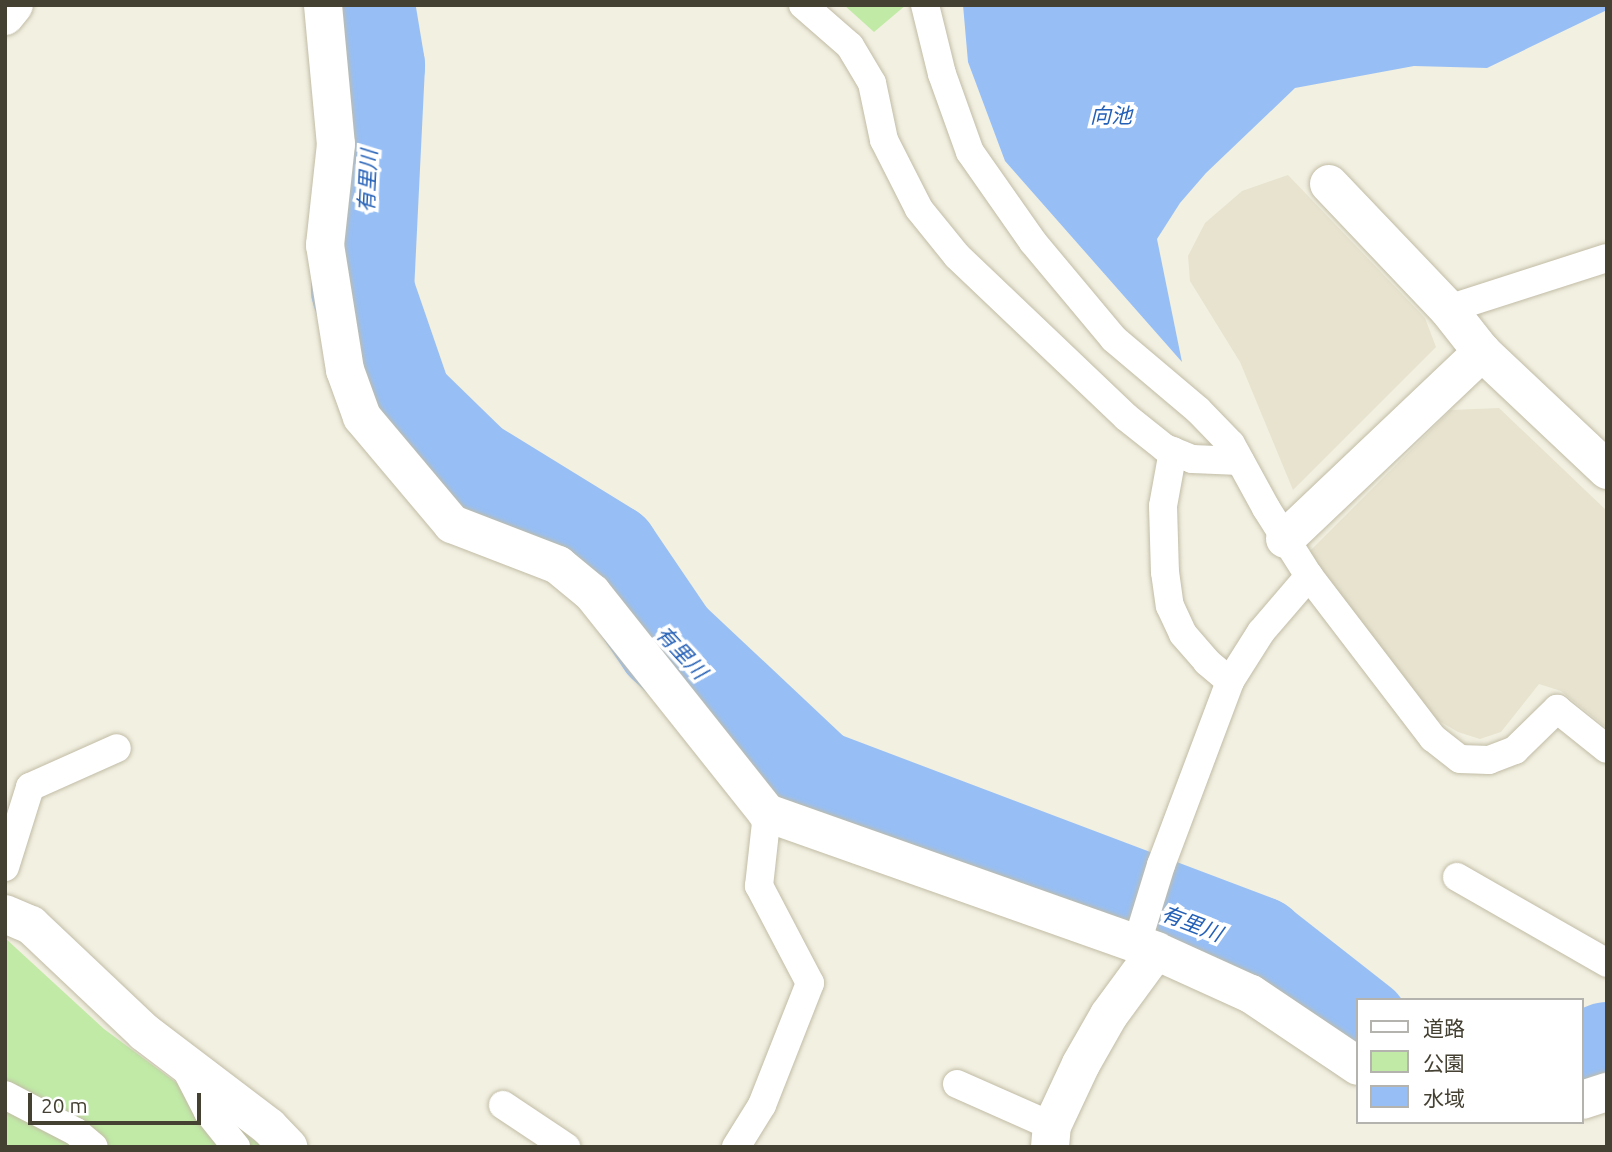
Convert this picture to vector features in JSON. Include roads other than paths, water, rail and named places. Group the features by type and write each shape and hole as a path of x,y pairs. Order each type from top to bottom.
{"street":[{"path":"5,16 14,5"},
{"path":"323,5 336,144 325,245 345,370 362,417 452,524 558,565 592,593 766,813 1146,947 1251,995 1356,1065"},
{"path":"1329,184 1448,309 1482,352 1607,470"},
{"path":"1285,539 1482,352"},
{"path":"5,914 31,925 145,1032 268,1127 288,1147"},
{"path":"1051,1136 1081,1064 1146,947"},
{"path":"1584,1099 1607,1092"}],"lane":[{"path":"803,5 850,46 872,83 884,140 907,186 919,209 957,256 1126,417 1173,452 1192,459 1240,461"},
{"path":"925,5 942,74 970,152 1033,242 1114,339 1199,411 1231,444 1309,576 1399,698 1433,738 1460,759 1489,760 1515,750 1557,709 1607,749"},
{"path":"1448,309 1607,258"},
{"path":"1173,452 1163,506 1170,606 1183,634 1230,681"},
{"path":"1146,947 1161,865 1230,681 1261,632 1309,576"},
{"path":"5,867 30,787 117,748"},
{"path":"736,1147 762,1105 810,982 760,886 766,813"},
{"path":"1457,877 1607,963"},
{"path":"183,1063 208,1112 236,1147"},
{"path":"957,1084 1051,1136"},
{"path":"5,1095 76,1132 94,1147"},
{"path":"503,1105 566,1147"}],"water":[{"name":"向池","path":"963,5 1607,5 1607,10 1487,68 1414,66 1295,88 1206,173 1180,203 1157,239 1182,362 1005,161 968,62"}],"waterway":[{"name":"有里川","path":"363,5 373,65 362,289 401,402 470,469 608,554 667,641 815,780 1256,947 1356,1025"},
{"name":"有里川","path":"1584,1062 1607,1053"}]}
